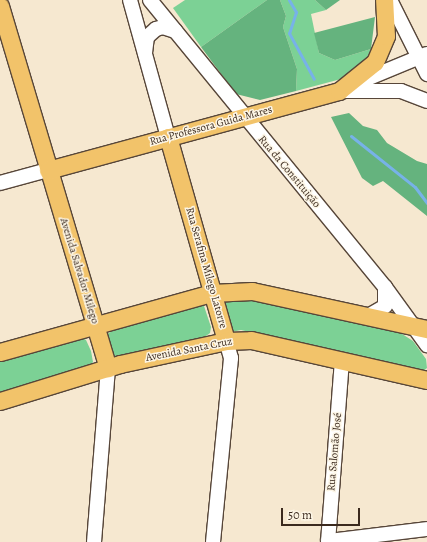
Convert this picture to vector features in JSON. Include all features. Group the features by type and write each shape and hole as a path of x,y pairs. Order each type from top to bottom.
{"main road":[{"path":"339,91 375,62 386,36 384,0"},
{"name":"Avenida Salvador Milego","path":"0,6 108,368"},
{"name":"Rua Professora Guida Mares","path":"48,170 339,91"},
{"name":"Rua Serafina Milego Latorre","path":"168,137 226,341"},
{"path":"0,352 94,323 212,293 252,291 421,327"},
{"name":"Avenida Santa Cruz","path":"0,401 108,368 226,341 251,340 427,380"}],"street":[{"name":"Rua Serafina Milego Latorre","path":"130,0 168,137"},
{"name":"Rua da Constituição","path":"150,0 243,117 385,287 421,327 427,345"},
{"path":"390,0 422,55 427,74"},
{"path":"145,54 147,37 156,29 163,27 175,31"},
{"name":"Rua Professora Guida Mares","path":"339,91 422,55"},
{"path":"339,91 401,91 427,101"},
{"name":"Rua Professora Guida Mares","path":"0,183 48,170"},
{"path":"368,316 385,306 385,287"},
{"name":"Rua Serafina Milego Latorre","path":"213,542 230,358 226,341"},
{"name":"Rua Salomão José","path":"328,542 342,361"},
{"name":"Avenida Salvador Milego","path":"94,542 108,368"},
{"path":"328,542 427,529"}],"green space":[{"path":"185,0 267,0 201,47 173,8"},
{"path":"267,0 280,0 286,16 283,27 297,69 296,91 260,100 236,94 201,47"},
{"path":"280,0 315,0 326,10 311,14 319,53 335,60 371,49 365,62 341,79 296,91 297,69 283,27 286,16"},
{"path":"315,0 340,0 326,10"},
{"path":"375,17 371,49 335,60 319,53 314,33"},
{"path":"349,113 363,126 377,130 387,143 417,161 427,164 427,216 383,181 373,186 362,178 331,117"},
{"path":"244,297 399,332 413,341 426,359 427,368 423,371 413,370 241,330 231,332 222,308 226,299"},
{"path":"203,303 211,327 210,333 202,339 116,357 109,348 107,334 116,329"},
{"path":"78,335 86,340 91,351 93,362 87,371 0,396 0,359"}],"waterway":[{"path":"289,0 296,12 289,33 314,79"},
{"path":"351,136 415,187 427,203"}]}
